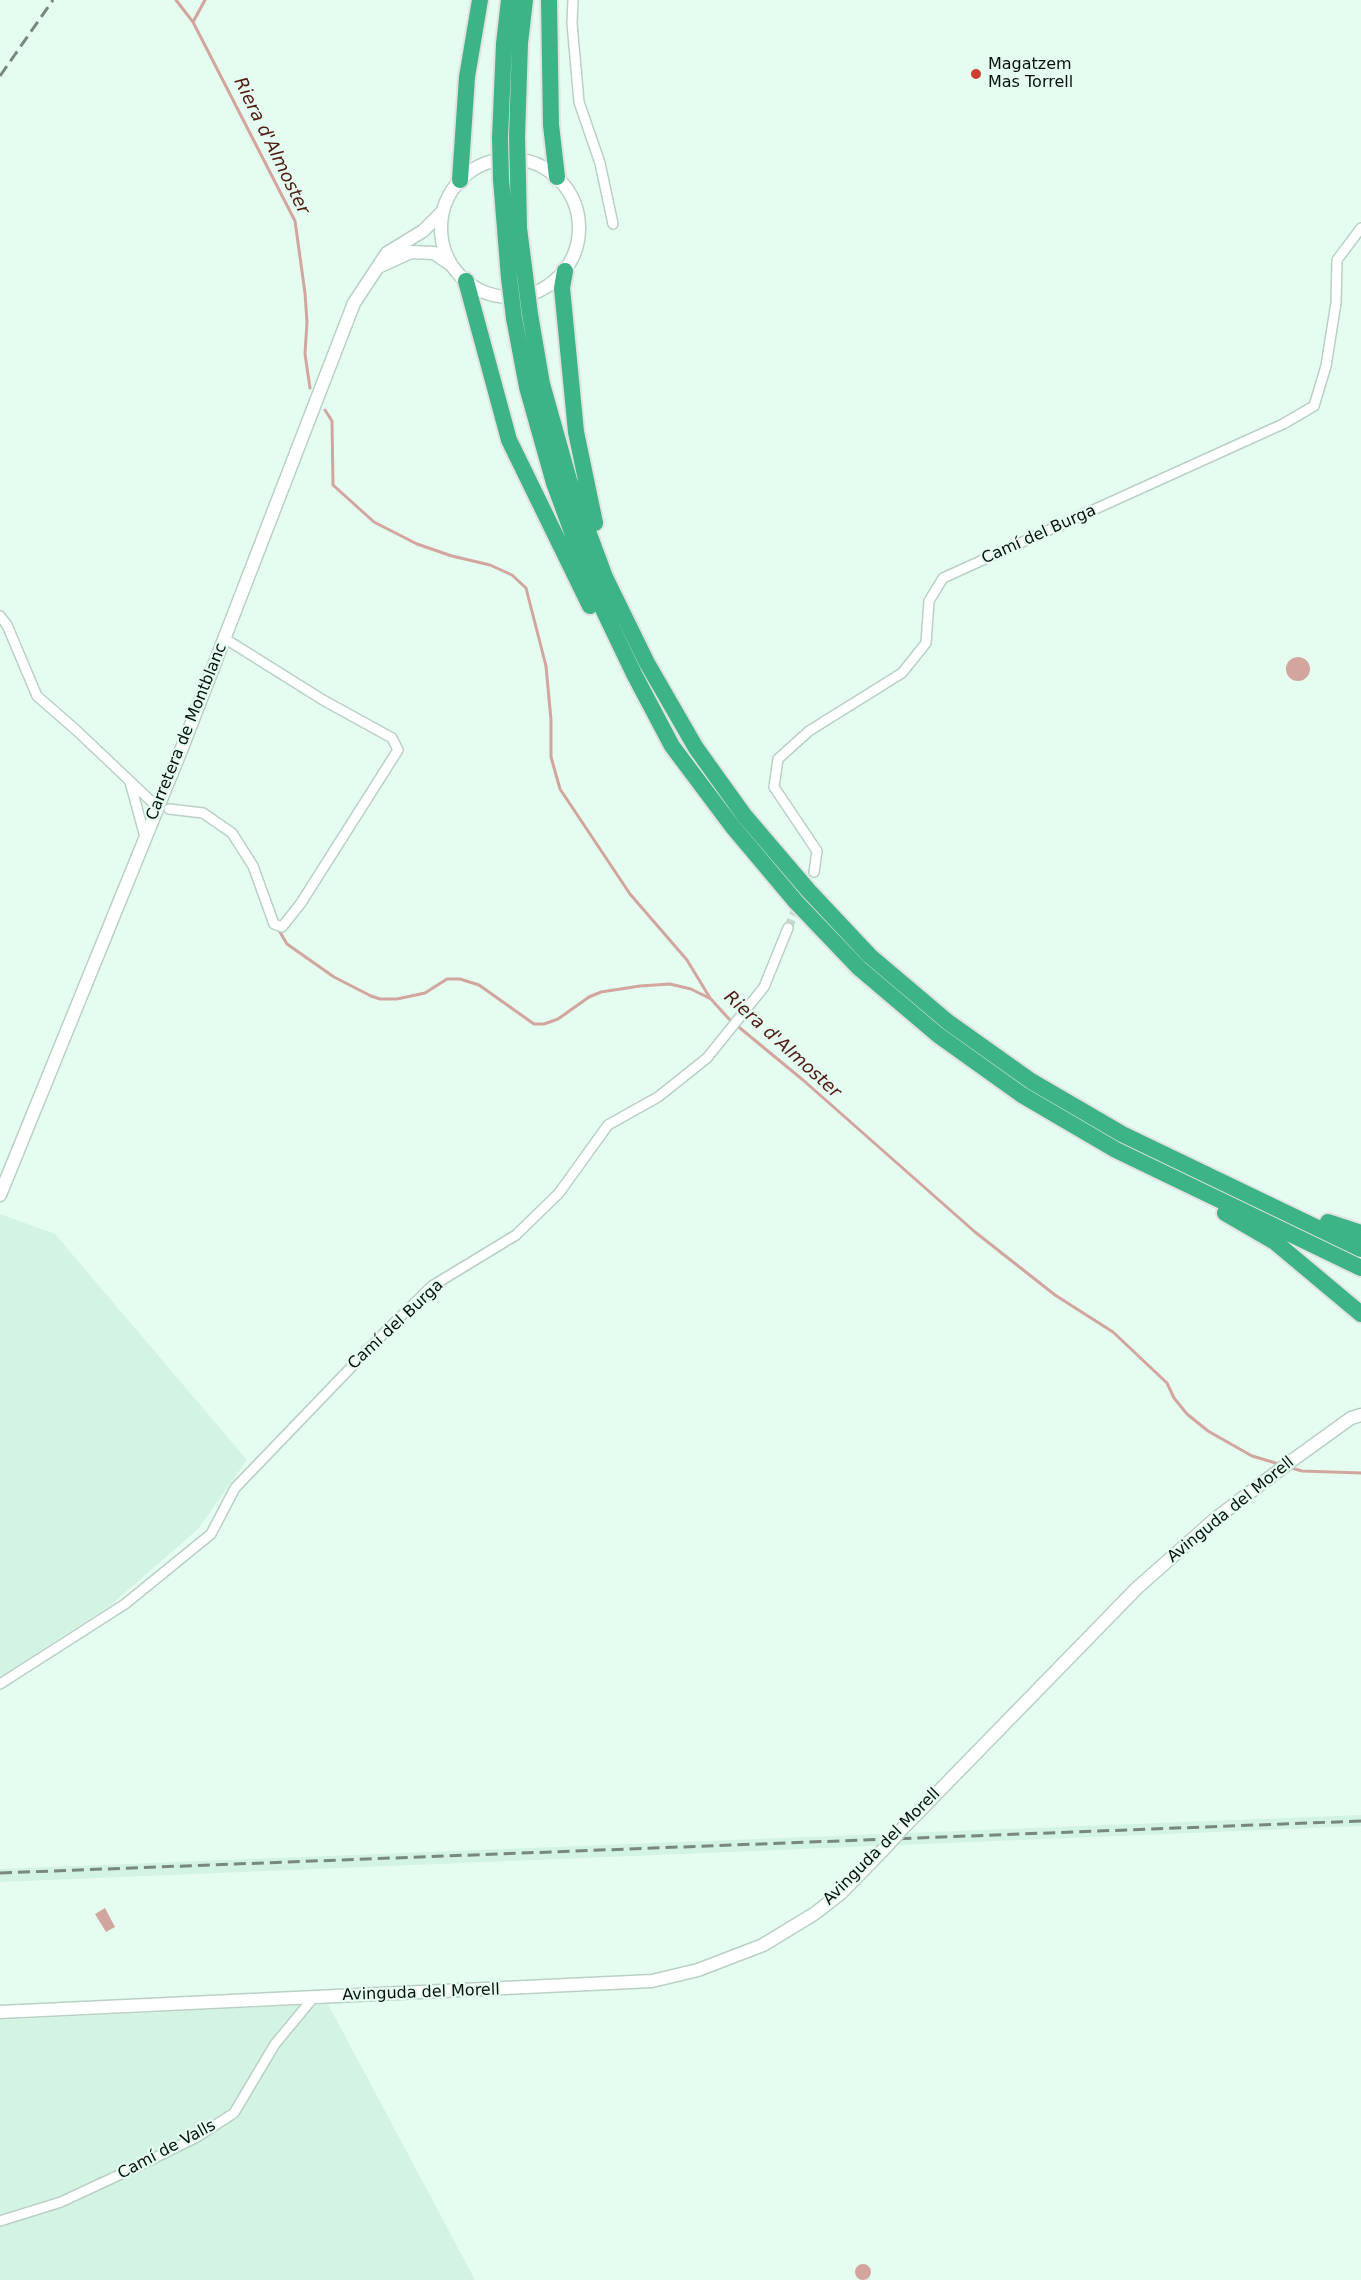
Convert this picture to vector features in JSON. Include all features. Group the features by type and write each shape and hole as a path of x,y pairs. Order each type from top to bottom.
{"highway":[{"path":"460,180 467,77 480,0"},
{"path":"509,0 504,44 500,138 510,178 527,387 554,483 591,584 672,746"},
{"path":"510,178 517,137 520,43 525,0"},
{"path":"549,0 551,125 557,177"},
{"path":"565,271 562,288 576,432 591,510 612,572 696,748"},
{"path":"466,281 509,440 626,680 732,826 796,902 859,968 938,1035 1026,1088 1116,1150 1361,1268"},
{"path":"522,316 563,459 605,577 647,663 696,748 744,815 808,890 870,956 1026,1088 1113,1158 1232,1216 1275,1242 1361,1314"},
{"path":"1026,1088 1342,1228 1361,1233"},
{"path":"1026,1088 1361,1249"}],"street":[{"path":"573,0 572,23 579,102 600,163 613,224"},
{"path":"374,269 411,252 426,251 434,253 453,266 466,281 494,295 525,295 540,290 565,271 578,245 579,220 570,192 557,177 545,168 516,159 485,164 460,180 443,211 442,239 453,266"},
{"name":"Carretera de Montblanc","path":"0,1195 224,638 344,325 374,269 387,253 423,231 443,211"},
{"name":"Camí del Burga","path":"814,873 817,851 774,787 778,759 809,731 902,674 926,643 930,601 943,578 1283,424 1314,406 1326,366 1336,303 1337,260 1361,228"},
{"path":"0,616 8,625 37,696 151,801"},
{"path":"169,809 203,813 232,833 253,866 274,924 282,927 301,903 398,750 392,738 323,700 224,638"},
{"path":"129,780 145,837"},
{"name":"Camí del Burga","path":"0,1684 125,1604 210,1534 235,1488 394,1322 432,1286 516,1235 559,1193 608,1125 658,1097 706,1058 764,987 788,928"},
{"name":"Avinguda del Morell","path":"0,2012 652,1981 698,1970 763,1945 814,1914 841,1893 1137,1588 1215,1519 1356,1416 1361,1402"},
{"name":"Camí de Valls","path":"0,2221 61,2202 197,2137 234,2113 275,2044 314,1997"}],"shaded area":[{"path":"1298,657 1306,661 1310,669 1306,677 1298,681 1290,677 1286,669 1290,661"},
{"path":"0,1214 55,1234 247,1460 198,1529 111,1605 0,1677"},
{"path":"1361,1815 1361,1826 0,1882 0,1869"},
{"path":"105,1908 115,1927 106,1932 95,1914"},
{"path":"328,2004 475,2280 0,2280 0,2020"},
{"path":"863,2264 869,2266 871,2272 869,2278 863,2280 857,2278 855,2272 857,2266"}],"waterway":[{"name":"Riera d'Almoster","path":"176,0 193,22 295,221 305,293 307,322 305,354 310,388"},
{"path":"193,22 205,0"},
{"name":"Riera d'Almoster","path":"325,410 332,421 333,485 374,522 417,544 452,556 490,565 512,575 526,588 546,666 551,720 551,757 560,789 630,894 687,960 710,998 729,1019 803,1080 975,1232 1055,1295 1113,1332 1167,1383 1174,1398 1187,1414 1208,1431 1252,1456 1279,1464"},
{"path":"277,927 287,944 334,977 380,999 397,999 425,993 447,979 460,979 479,985 534,1024 544,1024 558,1019 589,997 601,992 670,984 691,989 709,998"},
{"name":"Riera d'Almoster","path":"1288,1467 1302,1471 1361,1473"}],"tunnel":[{"path":"788,928 799,903"}],"railway":[{"path":"0,76 53,0"},
{"path":"0,1873 1361,1821"}],"place":[{"name":"Magatzem Mas Torrell","path":"976,74"}]}
